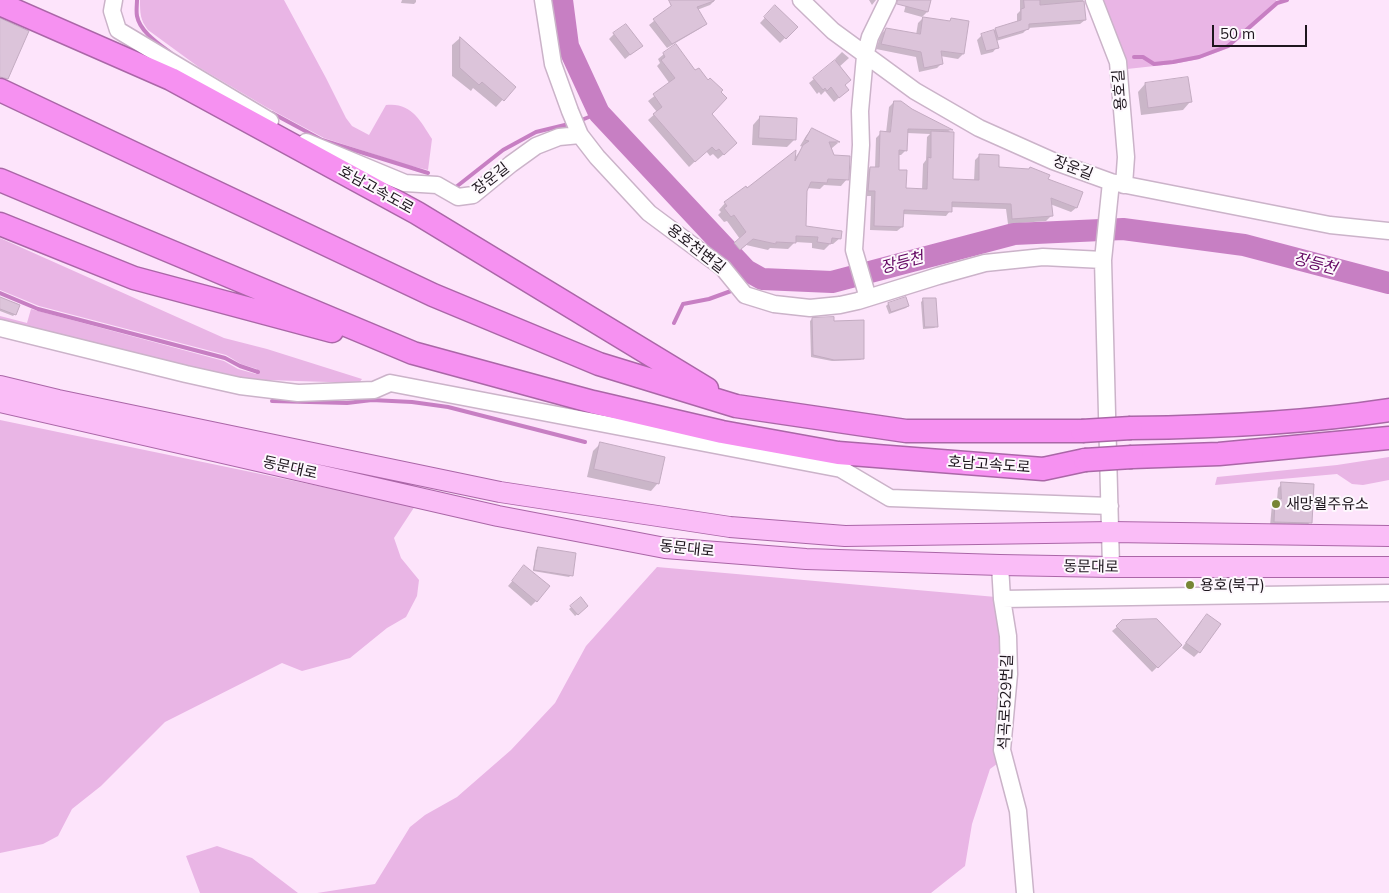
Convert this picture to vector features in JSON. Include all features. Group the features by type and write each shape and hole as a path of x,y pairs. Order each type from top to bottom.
{"highway":[{"name":"호남고속도로","path":"0,4 171,79 417,213 736,406"},
{"name":"호남고속도로","path":"0,90 433,295 599,364 736,406 906,431 1082,431 1131,428 1218,427 1389,410"},
{"name":"호남고속도로","path":"0,180 413,353 593,402"},
{"name":"호남고속도로","path":"0,224 134,278 593,402 722,432 838,453 1043,469 1085,460 1219,454 1389,438"}],"main road":[{"name":"동문대로","path":"0,386 58,400 500,492 730,527 845,536 1111,532 1389,536"},
{"name":"동문대로","path":"0,402 498,516 665,548 806,560 1111,567 1389,567"}],"street":[{"name":"장운길","path":"114,0 112,12 118,30 305,142 405,182 437,185 458,197 473,196 536,146 559,137 580,135"},
{"path":"542,0 553,64 580,135"},
{"name":"장운길","path":"801,0 833,32 915,91 978,128 1026,150 1115,186 1330,225 1389,231"},
{"path":"867,295 854,250 861,144 860,111 865,56 870,38 888,0"},
{"name":"용호길","path":"1094,0 1118,62 1126,157 1115,186 1103,255 1111,567"},
{"name":"용호천변길","path":"580,135 597,157 649,213 723,268 745,295 774,304 810,308 840,305 867,295 985,263 1043,257 1103,255"},
{"path":"0,328 240,386 298,393 374,390 390,383 841,469 890,498 1110,506"},
{"name":"석곡로529번길","path":"1000,564 1002,599 1008,636 1009,674 1002,750 1018,811 1025,893"},
{"path":"1002,599 1389,593"}],"shaded area":[{"path":"140,0 284,0 352,126 369,135 386,105 402,106 408,109 419,119 432,139 428,170 324,138 266,107 200,68 148,30 141,16"},
{"path":"1100,0 1276,0 1278,5 1229,48 1199,59 1127,69 1123,53"},
{"path":"0,238 224,338 267,349 362,379 359,383 236,379 0,325 0,316 27,323 31,309 224,361 238,369 256,374 257,369 241,364 226,355 39,306 0,290"},
{"path":"0,420 415,506 394,538 401,558 419,580 417,596 406,617 387,628 350,658 302,671 282,663 165,722 101,786 72,809 58,836 43,844 0,853"},
{"path":"1389,457 1389,480 1363,485 1352,484 1337,474 1215,485 1217,477 1337,465"},
{"path":"657,567 996,597 1003,638 1001,761 990,769 972,824 965,866 931,893 317,893 375,884 410,827 425,815 457,797 511,750 555,703 586,646"},
{"path":"217,846 252,858 298,893 200,893 186,856"}],"building":[{"path":"669,0 714,1 697,7 707,24 672,44 653,19 671,6"},
{"path":"898,0 931,0 928,12 897,4"},
{"path":"1024,0 1040,0 1040,5 1084,1 1086,20 1029,24 1029,29 998,38 995,28 1021,20 1021,9 1024,8"},
{"path":"775,5 798,27 786,39 764,17"},
{"path":"923,17 950,21 951,18 969,21 964,54 941,51 943,64 924,68 921,52 881,44 886,28 920,34"},
{"path":"0,18 29,31 8,79 0,77"},
{"path":"626,24 643,46 630,55 613,33"},
{"path":"994,30 999,48 986,51 981,34"},
{"path":"460,37 516,87 504,101 482,82 479,85 460,68"},
{"path":"676,44 695,70 699,68 708,80 710,78 723,90 721,92 727,98 712,114 737,143 724,155 719,149 716,151 712,147 695,162 653,114 662,107 653,94 675,78 661,60 665,57 663,53"},
{"path":"835,60 851,80 845,85 849,90 839,98 831,87 827,91 825,88 823,90 813,78"},
{"path":"1188,77 1192,102 1148,108 1145,83"},
{"path":"894,101 901,101 912,109 953,130 908,129 907,151 899,150 899,170 907,170 906,188 927,189 928,157 931,158 931,131 954,132 953,179 979,180 979,154 999,155 999,167 1029,169 1030,167 1050,175 1048,179 1083,192 1077,208 1051,198 1053,216 1012,219 1011,204 952,202 952,212 904,210 903,227 874,226 875,191 868,191 870,167 879,167 880,131 890,132"},
{"path":"760,116 797,118 796,140 759,138"},
{"path":"812,128 840,142 829,142 834,155 850,156 849,180 828,179 827,183 811,182 807,191 806,226 842,231 841,239 832,238 831,244 817,242 818,237 796,236 796,243 776,242 776,244 753,239 740,250 734,243 746,232 734,215 731,217 724,208 727,206 724,202 746,186 747,188 796,150 795,161 803,145 809,141 805,140"},
{"path":"0,297 20,305 16,315 0,309"},
{"path":"906,297 909,306 891,312 888,303"},
{"path":"923,298 936,298 938,327 925,327"},
{"path":"834,317 834,321 864,320 864,359 834,360 813,355 812,318"},
{"path":"600,442 665,457 659,484 594,469"},
{"path":"1281,482 1314,484 1312,523 1274,522 1275,499 1281,499"},
{"path":"538,547 576,553 573,576 534,570"},
{"path":"524,565 550,586 537,602 512,581"},
{"path":"581,597 588,606 578,615 570,606"},
{"path":"1207,614 1221,624 1200,653 1186,643"},
{"path":"1157,619 1182,645 1158,668 1116,626 1122,620"}],"waterway":[{"path":"137,0 137,16 142,27 171,53"},
{"name":"장등천","path":"562,0 568,46 599,113 746,270 762,279 832,282 1014,234 1123,229 1244,245 1389,283"},
{"path":"1134,57 1143,57 1154,64 1199,57 1228,46 1277,3 1287,0"},
{"path":"272,113 322,140 428,173"},
{"path":"579,121 599,113"},
{"path":"456,187 503,150 536,132 569,124"},
{"path":"743,283 746,270"},
{"path":"674,323 683,304 709,299 731,291"},
{"path":"0,293 38,309 225,358 240,366 258,372"},
{"path":"272,401 347,403 372,400 412,402 448,407 585,442"}],"place":[{"name":"새망월주유소","path":"1276,504"},
{"name":"용호(북구)","path":"1190,585"}]}
